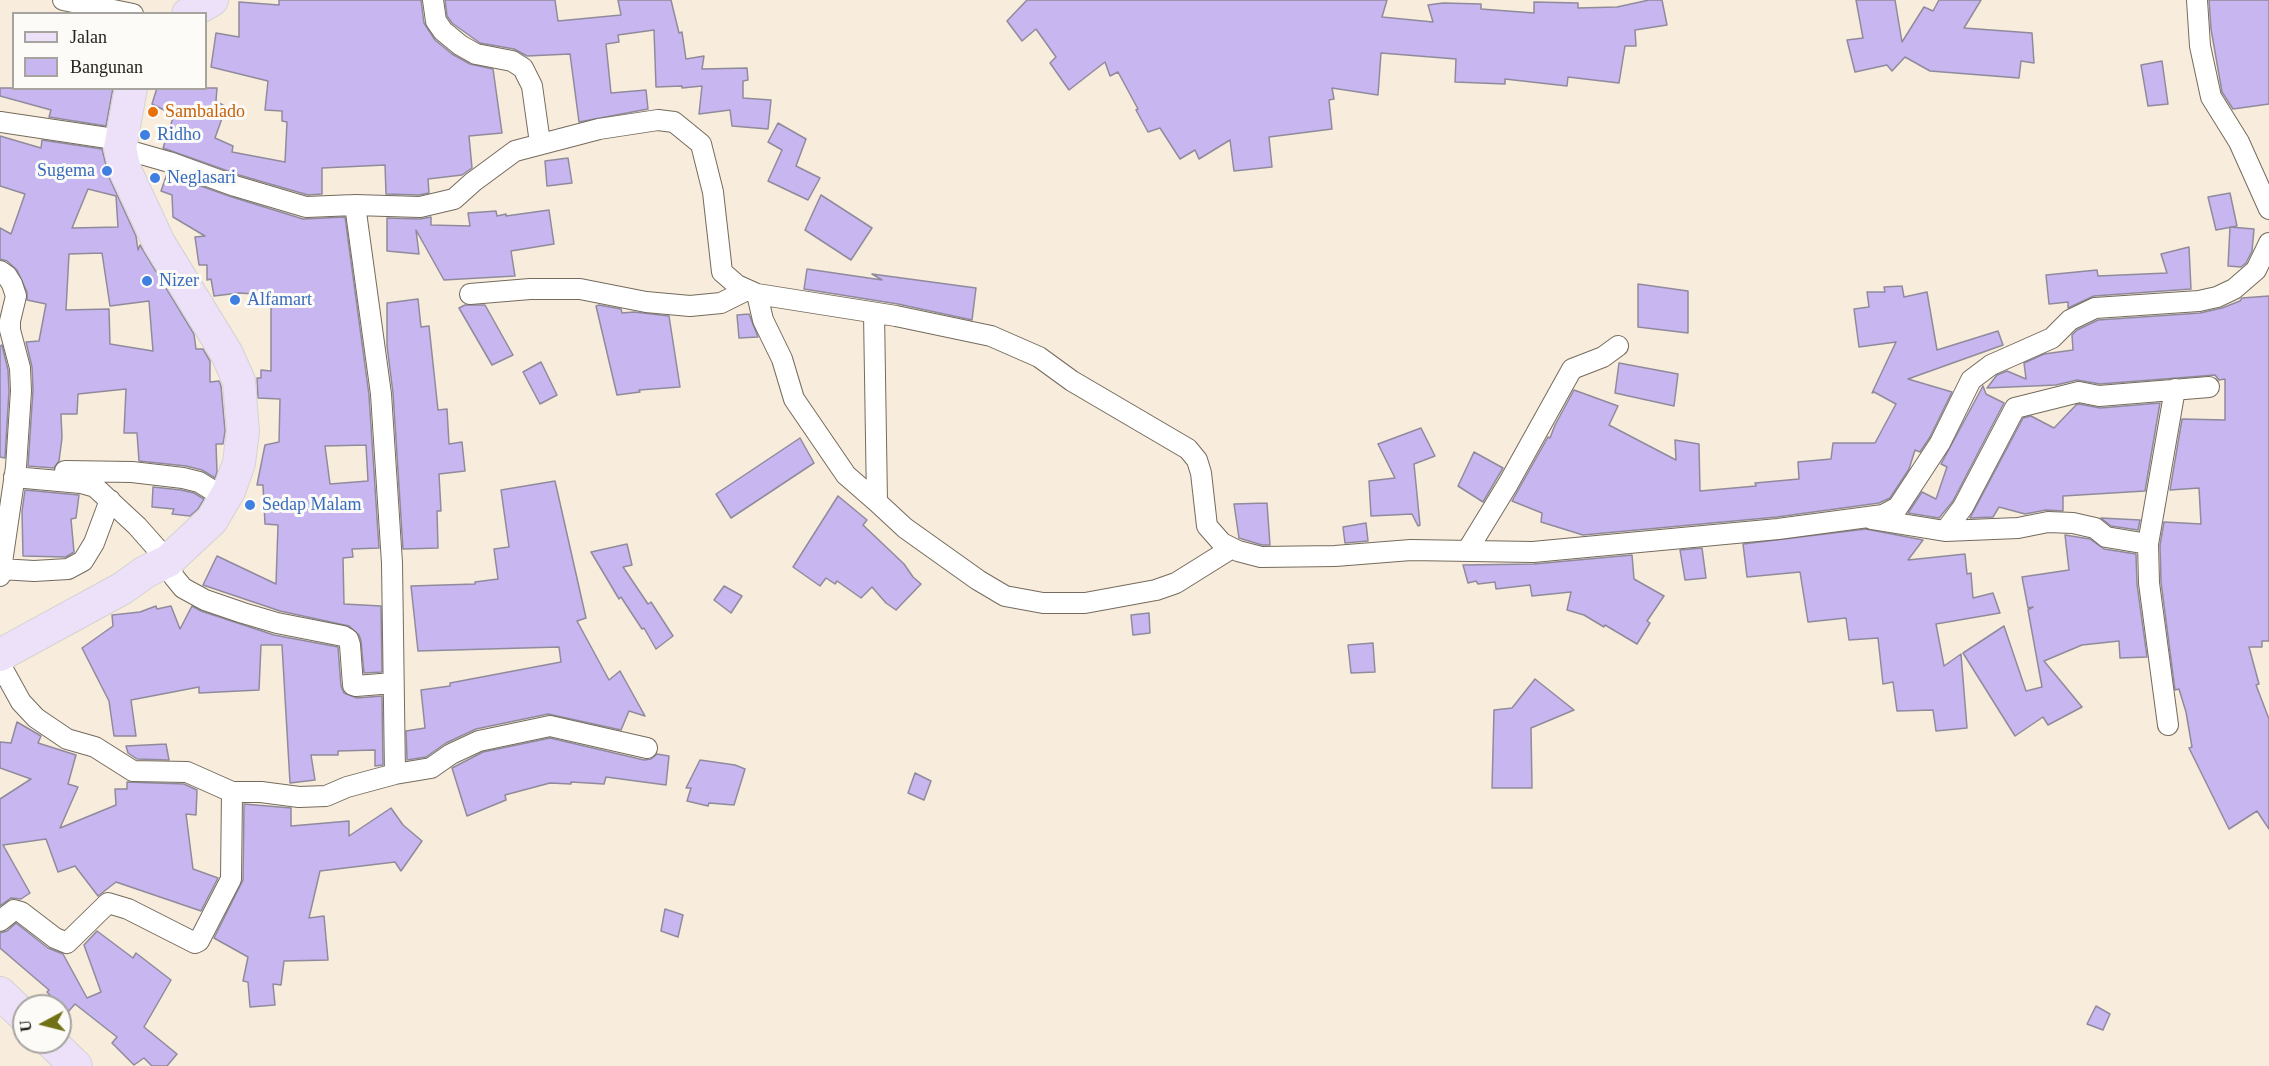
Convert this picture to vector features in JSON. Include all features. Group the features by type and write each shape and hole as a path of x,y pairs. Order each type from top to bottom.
{"main road":[{"path":"0,655 168,561 212,520 225,498 239,463 243,431 238,381 227,354 159,243 125,170 120,144 131,90"},
{"path":"0,993 12,1004"},
{"path":"64,1054 76,1066"}],"street":[{"path":"63,0 123,12"},
{"path":"433,0 436,21 443,31 460,45 476,54 512,61 523,68 532,86 540,143"},
{"path":"2197,0 2200,46 2211,97 2239,142 2269,209"},
{"path":"0,122 120,144 235,186 306,207 355,205 420,207 454,199 515,151 599,129 658,120 674,122 701,144 713,192 722,272 736,285 752,292 992,336 1039,357 1072,381 1188,449 1197,460 1201,473 1207,526 1222,543 1261,557 1335,556 1411,550 1533,552 1778,529 1883,515 1898,507 1940,443 1971,380 1991,365 2052,338 2070,320 2096,308 2199,301 2217,297 2234,289 2256,270 2269,243"},
{"path":"355,205 381,394 392,563 394,774"},
{"path":"0,271 7,276 16,296 5,319 20,368 21,391 10,470 1,571 68,569 83,561 94,543 110,500"},
{"path":"470,294 530,289 580,289 646,302 690,306 721,303 752,292"},
{"path":"752,292 782,359 794,399 846,475 905,528 978,580 1005,596 1043,603 1085,603 1156,590 1176,583 1232,548"},
{"path":"874,313 877,502"},
{"path":"1467,551 1508,484 1572,369 1603,357 1618,346"},
{"path":"1944,531 1963,507 2014,408 2079,392 2099,396 2209,387"},
{"path":"2168,725 2149,582 2148,544 2175,389"},
{"path":"10,470 95,487 137,526 168,561 178,584 205,600 243,613 277,623 343,636 348,639 352,682 356,686 393,683"},
{"path":"10,470 132,472 183,478 199,482 225,498"},
{"path":"1861,518 1944,531 2018,528 2048,522 2073,524 2095,528 2106,537 2148,544"},
{"path":"0,664 21,702 36,718 67,739 95,747 133,771 187,772 232,792 261,792 299,797 326,796 394,774 431,768 451,754 479,741 550,726 647,748"},
{"path":"0,921 14,910 21,912 55,938 67,943 108,903 128,909 195,943 199,941 231,879 232,792"}],"building":[{"path":"279,0 421,0 424,23 435,40 452,54 470,64 493,69 502,133 469,136 472,168 462,175 428,179 429,193 419,195 386,194 385,165 322,168 322,194 308,195 239,175 163,148 174,115 152,104 156,90 217,88 216,101 226,107 215,138 233,146 232,152 285,162 287,122 282,121 282,111 265,110 268,81 211,67 216,33 239,37 239,2 279,5"},
{"path":"445,0 555,0 558,21 621,15 618,0 671,0 679,33 682,32 686,59 704,56 702,69 747,68 748,80 743,81 743,98 771,100 768,129 732,126 730,110 699,114 702,86 656,87 654,30 618,35 619,42 606,44 611,93 646,90 648,109 579,122 570,54 527,56 514,49 480,43 452,23 447,16"},
{"path":"1027,0 1387,0 1382,17 1433,22 1428,5 1443,3 1481,4 1481,9 1534,13 1534,2 1578,3 1578,8 1617,7 1649,0 1662,0 1667,25 1635,30 1636,46 1625,46 1619,83 1568,77 1567,86 1505,79 1505,84 1455,82 1456,59 1381,53 1378,95 1332,88 1334,99 1329,100 1332,129 1269,137 1272,167 1234,171 1230,140 1199,159 1195,150 1180,159 1160,128 1148,132 1118,72 1110,76 1105,62 1069,90 1050,63 1056,57 1036,29 1022,41 1007,21"},
{"path":"1856,0 1895,0 1902,42 1924,7 1933,11 1939,0 1981,0 1964,28 2032,33 2034,63 2021,61 2019,78 1930,71 1905,57 1892,71 1887,65 1855,72 1847,40 1863,38"},
{"path":"2209,0 2269,0 2269,104 2233,109 2222,92 2211,29"},
{"path":"2162,61 2168,104 2148,106 2141,65"},
{"path":"0,88 113,90 106,126 49,117 51,110 0,96"},
{"path":"778,123 806,139 796,166 820,178 808,200 768,181 782,150 768,142"},
{"path":"0,136 41,148 42,140 102,149 109,177 136,236 138,250 140,245 194,334 196,349 203,349 210,361 210,382 219,381 221,386 225,431 223,444 216,444 217,472 215,478 202,470 186,466 139,461 137,433 124,433 126,389 78,394 77,414 61,414 62,438 59,461 54,468 28,466 33,390 32,367 26,342 39,341 46,304 27,300 27,292 17,270 7,261 0,259 0,228 11,234 25,194 0,186","holes":["88,189 116,196 118,227 72,228","102,253 110,306 149,301 153,351 110,344 109,309 66,310 69,254"]},
{"path":"568,158 572,183 547,186 545,161"},
{"path":"167,174 303,219 345,217 369,395 379,548 352,549 353,557 343,558 344,604 381,606 382,672 364,673 361,641 359,635 349,626 280,611 203,585 217,556 276,584 278,525 265,524 263,485 257,485 265,445 279,442 280,399 258,398 257,378 261,378 261,370 271,371 271,295 239,293 214,296 211,279 207,280 207,265 199,265 195,237 205,236 173,217 172,195 161,191","holes":["366,445 368,481 330,484 325,446"]},
{"path":"2230,193 2237,226 2216,230 2208,197"},
{"path":"821,195 872,228 851,260 805,230"},
{"path":"549,210 554,244 511,251 515,276 444,280 416,230 419,254 387,251 387,218 431,217 431,225 470,226 468,213 496,211 497,216 506,214 506,216"},
{"path":"2230,227 2254,229 2252,251 2246,263 2241,267 2228,266"},
{"path":"2189,247 2191,289 2094,296 2068,308 2068,302 2049,304 2046,275 2097,270 2098,276 2167,273 2161,254"},
{"path":"807,269 882,280 872,274 976,288 972,320 898,304 804,289"},
{"path":"1638,284 1688,291 1688,333 1638,327"},
{"path":"1902,286 1904,297 1927,292 1937,350 1998,331 2003,345 1908,379 1952,392 1930,437 1920,452 1915,450 1909,469 1890,498 1879,503 1777,517 1583,535 1541,522 1542,513 1512,501 1548,437 1550,438 1574,390 1618,406 1609,425 1676,460 1675,440 1699,444 1700,491 1799,479 1798,462 1831,459 1833,443 1875,443 1896,404 1872,393 1896,342 1859,347 1854,309 1869,307 1867,292 1885,292 1884,287"},
{"path":"2269,296 2269,641 2262,641 2262,647 2249,647 2259,684 2256,685 2269,719 2269,829 2257,811 2229,829 2189,748 2192,747 2186,712 2179,689 2175,690 2161,582 2160,545 2164,522 2201,524 2199,488 2170,490 2182,419 2225,420 2225,379 2219,380 2215,375 2100,384 2077,380 2056,385 1987,388 1997,375 2007,371 2026,379 2024,363 2044,354 2073,350 2072,335 2077,330 2098,320 2200,313 2222,308 2242,298"},
{"path":"418,299 421,327 429,326 438,410 447,409 449,444 462,442 465,471 439,474 441,511 437,511 438,548 403,549 393,393 387,346 387,303"},
{"path":"465,305 485,305 513,355 492,365 459,308"},
{"path":"596,306 621,309 622,313 669,316 680,387 639,390 640,392 617,395"},
{"path":"749,314 758,337 739,338 737,315"},
{"path":"2,345 8,370 9,391 5,458 0,457 0,346"},
{"path":"541,362 557,395 540,404 523,372"},
{"path":"1619,363 1678,374 1674,406 1615,393"},
{"path":"1983,386 1986,394 2004,403 1953,501 1939,518 1908,513 1922,492 1936,499 1947,467 1941,464"},
{"path":"2160,403 2145,491 2063,496 2063,511 2046,510 2025,514 1999,507 1993,517 1970,518 2023,418 2031,416 2054,428 2079,404 2100,408"},
{"path":"1421,428 1435,456 1414,464 1420,525 1418,526 1412,514 1371,516 1369,481 1395,478 1378,444"},
{"path":"800,438 814,463 731,518 716,494"},
{"path":"1474,452 1503,468 1483,502 1458,486"},
{"path":"555,481 586,618 577,621 609,680 620,671 645,716 629,711 621,730 548,714 476,729 446,743 426,757 407,760 406,731 425,728 421,690 561,662 559,647 418,651 411,586 475,584 475,582 498,579 494,549 509,547 501,490"},
{"path":"153,487 194,493 204,499 190,516 172,514 174,509 152,507"},
{"path":"25,490 79,495 76,518 71,519 74,552 66,557 23,556 22,511"},
{"path":"838,496 867,520 863,525 904,564 921,584 896,610 886,603 872,587 861,598 837,581 835,584 826,578 820,586 793,567"},
{"path":"1267,503 1270,545 1239,538 1234,504"},
{"path":"2101,518 2140,520 2138,530 2111,526"},
{"path":"1366,523 1368,541 1345,543 1343,527"},
{"path":"1866,529 1923,540 1908,560 1965,554 1967,574 1971,573 1973,598 1993,593 2000,613 1936,624 1944,666 1961,654 1967,728 1936,731 1933,710 1897,711 1893,682 1883,684 1878,638 1849,640 1846,618 1808,622 1800,572 1747,577 1743,544"},
{"path":"2065,535 2090,539 2104,549 2136,554 2137,584 2147,657 2120,658 2119,641 2082,645 2044,661 2082,707 2048,725 2043,717 2015,736 1963,653 2004,626 2026,691 2042,687 2028,610 2033,607 2028,608 2022,577 2069,570"},
{"path":"627,544 632,565 623,567 648,604 651,602 673,636 656,649 644,628 642,629 621,597 619,599 591,552"},
{"path":"1702,548 1706,578 1685,580 1680,550"},
{"path":"1632,555 1634,579 1664,596 1647,621 1650,623 1637,644 1605,625 1604,627 1584,615 1567,610 1571,592 1532,596 1530,585 1496,589 1495,582 1468,583 1463,565 1534,564"},
{"path":"724,586 742,596 731,613 714,600"},
{"path":"156,606 157,609 171,606 180,629 192,606 274,635 338,647 341,686 344,693 357,698 382,696 383,765 375,766 375,750 338,751 338,755 311,755 315,780 290,783 282,645 261,645 259,690 199,693 199,687 131,700 136,736 114,736 109,701 82,648 113,626 112,615 140,612"},
{"path":"1149,613 1150,633 1133,635 1131,615"},
{"path":"1373,643 1375,672 1351,673 1348,645"},
{"path":"1535,679 1574,710 1531,728 1532,788 1492,788 1494,710 1512,708"},
{"path":"17,722 41,736 38,743 76,755 68,784 78,787 60,828 116,805 115,789 127,789 127,782 184,784 197,790 196,815 186,814 193,869 218,878 201,911 116,882 98,896 75,866 58,872 46,839 3,845 30,893 21,899 11,898 0,906 0,799 31,779 0,768 0,742 11,743"},
{"path":"550,738 644,760 651,759 657,754 669,756 666,785 606,777 604,784 550,783 505,795 506,800 467,816 452,768 483,752"},
{"path":"166,744 169,760 137,759 128,753 126,746"},
{"path":"700,760 735,765 745,769 734,805 709,803 708,806 687,801 691,788 686,788"},
{"path":"915,773 931,781 924,800 908,793"},
{"path":"244,804 291,808 291,826 349,821 349,836 391,808 403,825 422,841 401,871 395,862 320,871 309,918 324,916 328,960 284,961 281,985 273,984 275,1005 250,1007 248,982 243,981 248,957 214,938 243,880"},
{"path":"665,909 683,915 678,937 661,931"},
{"path":"16,923 48,948 63,954 87,998 101,992 84,945 97,931 133,958 136,953 171,980 144,1027 177,1054 167,1066 152,1066 144,1058 134,1065 112,1043 117,1037 75,1004 72,1007 72,994 49,994 47,992 49,990 0,948 0,933 7,931"},
{"path":"2096,1006 2110,1014 2103,1030 2087,1024"}],"place":[{"name":"Sambalado","path":"153,112"},
{"name":"Ridho","path":"145,135"},
{"name":"Sugema","path":"107,171"},
{"name":"Neglasari","path":"155,178"},
{"name":"Nizer","path":"147,281"},
{"name":"Alfamart","path":"235,300"},
{"name":"Sedap Malam","path":"250,505"}]}
